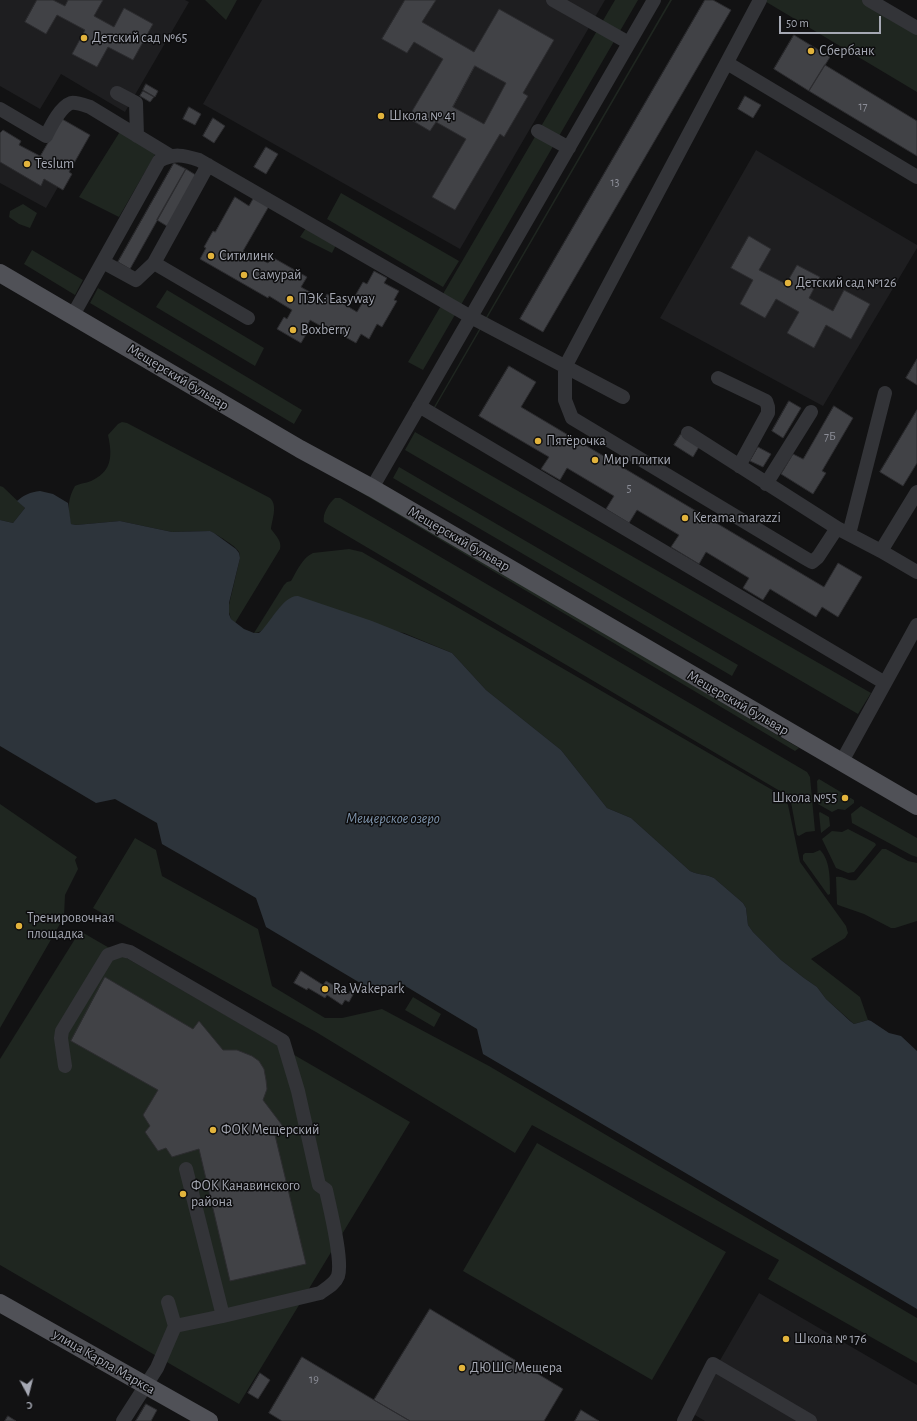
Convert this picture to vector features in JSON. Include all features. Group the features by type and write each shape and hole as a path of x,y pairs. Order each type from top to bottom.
{"main road":[{"name":"Мещерский бульвар","path":"0,272 300,449 372,488 917,806"},
{"name":"улица Карла Маркса","path":"0,1303 209,1421"}],"street":[{"path":"553,0 629,43"},
{"path":"372,488 654,0"},
{"path":"760,0 565,367 565,400 572,418 812,562 843,531 885,394"},
{"path":"869,0 917,28"},
{"path":"727,63 917,177"},
{"path":"117,92 136,104 137,136"},
{"path":"0,109 46,136 64,107 72,103 90,107 169,155 182,155 199,160 471,317 623,397"},
{"path":"538,131 569,148"},
{"path":"73,315 159,161 169,155"},
{"path":"103,262 136,280 154,263 208,165"},
{"path":"154,263 248,318"},
{"path":"718,378 766,401 768,407 768,413 739,466"},
{"path":"419,406 885,683"},
{"path":"766,484 811,412"},
{"path":"688,433 766,484 843,531 917,572"},
{"path":"881,551 917,492"},
{"path":"841,762 917,625"},
{"path":"65,1066 61,1038 62,1031 108,955 122,950 130,952 283,1041 298,1090 319,1185 326,1190 340,1260 338,1276 332,1285 320,1292 223,1316 175,1326"},
{"path":"186,1169 223,1316"},
{"path":"123,1421 157,1368 175,1326 168,1302"},
{"path":"684,1421 713,1364 810,1421"}],"shaded area":[{"name":"Детский сад №65","path":"0,0 185,0 189,2 125,112 61,74 40,109 0,86"},
{"path":"205,0 237,0 226,20"},
{"name":"Школа № 41","path":"262,0 605,0 460,249 203,104"},
{"path":"615,0 638,0 458,310 440,299"},
{"path":"670,0 672,0 432,413 431,412"},
{"path":"763,0 869,0 917,28 917,92"},
{"path":"121,130 157,151 119,217 79,197"},
{"name":"Детский сад №126","path":"756,150 917,245 917,248 823,406 660,318"},
{"path":"0,162 40,185 44,179 58,187 46,208 0,183"},
{"path":"341,193 459,261 443,287 327,219"},
{"path":"23,204 37,213 30,228 19,224 9,217 10,211"},
{"path":"306,228 336,245 332,253 300,237"},
{"path":"32,250 83,280 75,295 24,264"},
{"path":"98,288 302,410 294,424 90,303"},
{"path":"167,290 264,348 255,366 156,307"},
{"path":"442,304 456,313 423,370 408,362"},
{"path":"122,422 127,423 270,498 272,501 274,509 271,529 277,536 280,549 235,623 231,619 228,609 240,558 237,549 226,540 210,531 172,532 120,521 76,525 71,524 69,504 75,486 91,481 100,476 108,466 110,461 110,449 108,435 118,424"},
{"path":"415,432 871,693 858,714 405,450"},
{"path":"399,467 738,665 732,676 393,478"},
{"path":"342,478 799,748 795,751 340,480"},
{"path":"0,486 3,487 25,508 13,523 0,520"},
{"path":"335,498 340,498 807,772 810,777 815,831 806,832 799,836 797,835 791,802 785,794 324,522 326,509"},
{"path":"349,549 362,552 781,795 788,805 800,862 846,926 848,933 845,938 811,959 860,997 868,1020 854,1024 826,999 817,987 781,960 748,925 746,908 743,903 714,878 690,871 631,818 607,808 561,750 486,690 452,653 404,633 279,609 262,631 254,633 284,585 291,581 300,565 309,555 313,553"},
{"path":"819,779 854,800 854,803 845,810 838,809 832,812 818,804 817,781"},
{"name":"Тренировочная площадка","path":"0,804 77,857 75,860 78,869 65,895 64,917 0,1028"},
{"path":"861,806 917,838 917,857 852,823 851,814"},
{"path":"820,812 829,817 830,826 821,833 819,813"},
{"path":"848,829 875,843 876,845 854,872 848,873 836,868 822,839 832,831 842,832"},
{"path":"135,838 156,850 162,876 258,929 272,986 325,1018 342,1018 382,1009 489,1066 917,1318 917,1363 768,1279 779,1260 532,1125 515,1153 316,1032 93,908"},
{"path":"882,849 886,849 908,861 917,863 917,921 895,928 891,928 864,914 837,904 836,877 856,880"},
{"path":"820,850 828,864 830,894 828,895 803,860 803,855 805,853 813,853"},
{"name":"ФОК Канавинского района","path":"80,931 410,1122 239,1404 0,1265 0,1059"},
{"path":"413,997 441,1014 434,1027 405,1010"},
{"path":"537,1143 726,1252 652,1380 463,1271"},
{"name":"Школа № 176","path":"759,1293 917,1385 917,1421 705,1421 690,1412"}],"water":[{"name":"Мещерское озеро","path":"40,491 53,494 68,503 71,524 76,525 120,521 172,532 210,531 214,533 236,549 240,558 229,603 229,614 231,619 244,629 254,633 259,633 263,629 287,600 298,596 372,621 452,653 486,690 561,750 607,808 631,818 690,871 714,878 743,903 746,908 748,925 753,932 781,960 817,987 826,999 850,1021 854,1024 868,1020 889,1033 901,1036 917,1051 917,1309 483,1054 477,1029 402,984 372,990 266,927 256,898 162,844 157,823 115,799 96,803 0,746 0,520 13,523 25,508 17,501 27,494"}],"building":[{"path":"37,0 53,0 65,6 68,0 103,0 94,16 114,27 124,8 153,24 133,60 108,47 97,67 72,54 85,30 57,15 46,34 25,22"},
{"path":"405,0 436,0 422,22 474,52 499,9 554,40 523,93 528,96 504,137 500,134 455,210 432,197 466,139 436,122 430,131 408,118 443,59 414,42 407,53 382,39","holes":["475,66 506,83 484,124 453,107"]},
{"path":"705,0 713,0 731,10 543,332 520,319"},
{"path":"794,35 830,57 809,91 774,69"},
{"path":"825,65 917,121 917,156 809,91"},
{"path":"146,84 158,91 155,97 143,90"},
{"path":"143,91 154,97 150,102 140,96"},
{"path":"745,96 761,105 753,118 738,109"},
{"path":"189,107 201,114 195,125 183,119"},
{"path":"213,118 225,126 214,143 203,136"},
{"path":"62,119 90,135 69,172 72,174 63,190 44,179 41,186 0,162 0,133 3,130 21,141 19,145 40,156"},
{"path":"266,147 278,154 266,174 254,167"},
{"path":"174,163 186,169 130,269 118,262"},
{"path":"186,169 199,177 170,228 157,220"},
{"path":"235,197 249,206 254,197 269,206 243,251 268,263 272,257 307,277 301,287 324,300 327,294 357,312 364,300 355,296 363,282 367,284 374,271 387,278 384,283 399,291 394,300 397,301 382,327 377,324 369,339 361,334 356,343 338,333 337,335 310,320 305,330 308,331 301,343 277,329 284,317 287,319 292,310 200,259 206,248 204,247 213,231 215,232"},
{"path":"749,236 771,249 759,270 786,284 797,265 820,277 809,298 833,311 844,290 870,304 851,339 826,325 814,348 787,333 799,312 776,299 765,318 740,304 753,280 731,268"},
{"path":"917,359 917,385 906,378"},
{"path":"509,366 536,382 521,407 824,587 838,563 862,577 838,617 822,607 816,617 770,589 763,600 743,588 749,578 706,552 699,564 671,547 679,535 637,510 629,523 606,509 614,496 567,468 560,480 541,469 549,457 479,416"},
{"path":"789,401 801,408 783,438 772,431"},
{"path":"834,406 853,418 822,471 826,473 813,494 781,474 793,454 803,459"},
{"path":"917,410 917,463 903,486 880,472"},
{"path":"681,434 700,445 693,457 674,445"},
{"path":"758,447 771,454 763,467 750,461"},
{"name":"Ra Wakepark","path":"301,971 323,985 326,981 349,994 350,991 354,993 349,1002 345,1000 342,1005 327,995 325,998 308,988 307,990 294,983"},
{"name":"ФОК Мещерский","path":"105,977 193,1029 199,1021 223,1050 237,1050 252,1056 259,1061 264,1069 267,1089 263,1100 285,1129 274,1131 306,1264 230,1281 199,1149 172,1157 166,1148 158,1151 145,1132 150,1126 143,1115 158,1090 71,1041"},
{"name":"ДЮШС Мещера","path":"430,1309 563,1389 544,1421 410,1421 374,1400"},
{"path":"302,1357 410,1421 282,1421 269,1413"},
{"path":"260,1373 270,1380 258,1399 248,1393"},
{"path":"146,1404 157,1410 151,1421 136,1421"},
{"path":"581,1410 599,1421 575,1421"},
{"path":"8,1416 16,1421 5,1421"}],"place":[{"name":"Детский сад №65","path":"84,38"},
{"name":"Сбербанк","path":"811,51"},
{"name":"Школа № 41","path":"381,116"},
{"name":"Teslum","path":"27,164"},
{"name":"Ситилинк","path":"211,256"},
{"name":"Самурай","path":"244,275"},
{"name":"Детский сад №126","path":"788,283"},
{"name":"ПЭК: Easyway","path":"290,299"},
{"name":"Boxberry","path":"293,330"},
{"name":"Пятёрочка","path":"538,441"},
{"name":"Мир плитки","path":"595,460"},
{"name":"Kerama marazzi","path":"685,518"},
{"name":"Школа №55","path":"845,798"},
{"name":"Тренировочная площадка","path":"19,926"},
{"name":"Ra Wakepark","path":"325,989"},
{"name":"ФОК Мещерский","path":"213,1130"},
{"name":"ФОК Канавинского района","path":"183,1194"},
{"name":"Школа № 176","path":"786,1339"},
{"name":"ДЮШС Мещера","path":"462,1368"}]}
